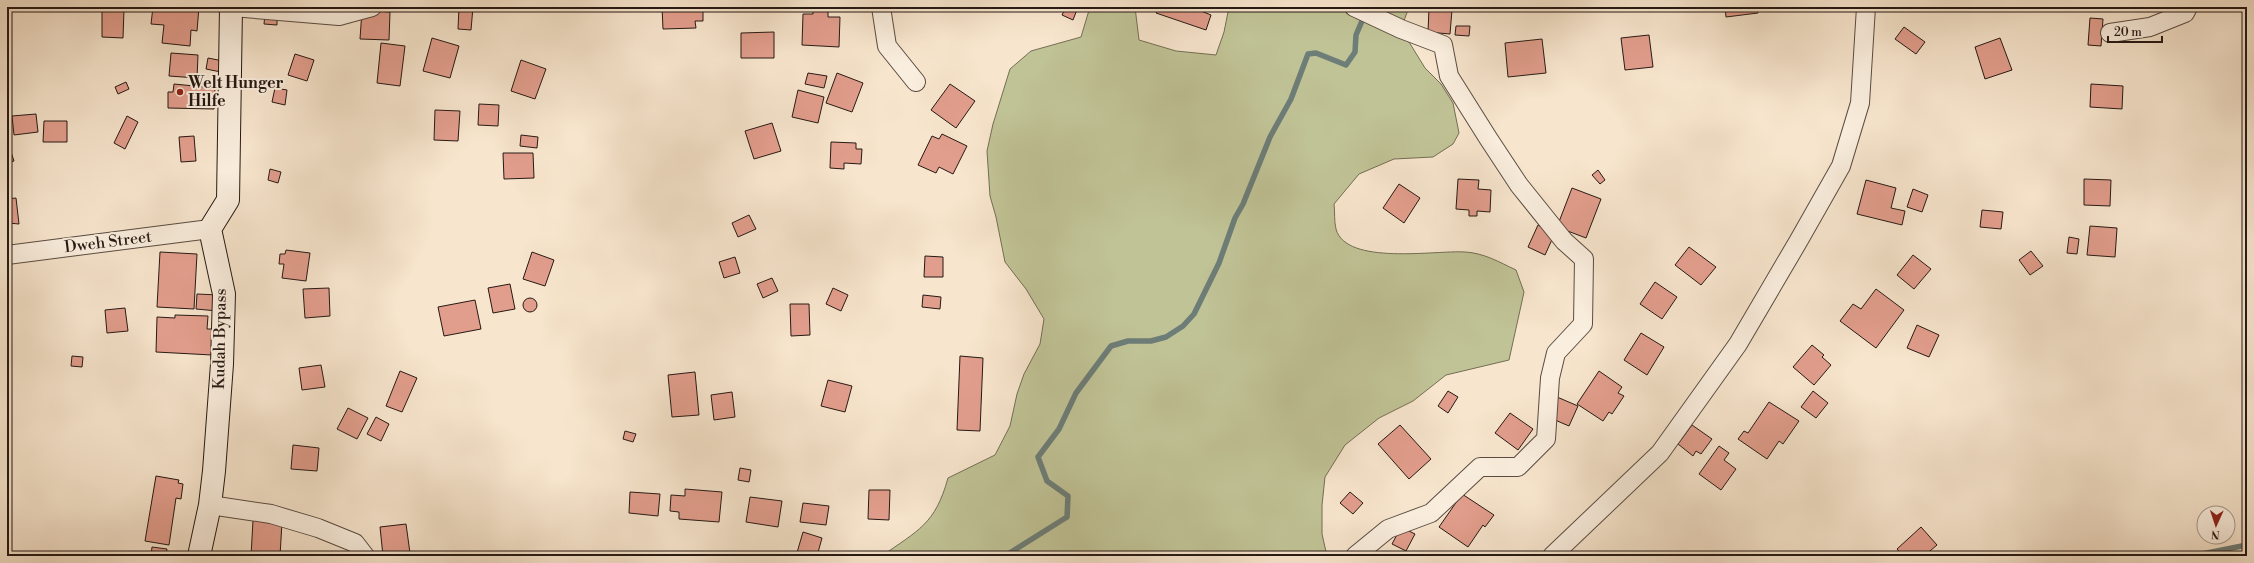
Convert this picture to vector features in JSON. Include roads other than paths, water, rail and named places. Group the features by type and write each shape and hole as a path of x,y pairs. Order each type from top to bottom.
{"street":[{"path":"210,229 228,200 232,7 339,16 372,7"},
{"path":"881,7 887,46 916,82"},
{"path":"1354,7 1401,29 1443,45 1448,76 1503,161 1519,185 1564,241 1584,258 1583,324 1556,353 1550,378 1546,439 1518,467 1480,467 1431,513 1388,530 1355,556"},
{"path":"1552,556 1660,453 1738,344 1799,240 1841,166 1858,110 1866,7"},
{"path":"2110,33 2150,28 2185,13 2188,7"},
{"name":"Dweh Street","path":"7,255 210,229"},
{"name":"Kudah Bypass","path":"199,556 210,505 222,364 224,294 210,229"},
{"path":"210,505 270,514 318,528 355,543 365,556"}],"waterway":[{"path":"1005,556 1067,517 1068,496 1047,481 1038,457 1059,429 1076,393 1111,346 1128,341 1151,341 1166,337 1183,326 1194,314 1219,263 1235,218 1243,204 1270,137 1291,99 1308,54 1316,53 1346,65 1355,52 1356,35 1365,14"},
{"path":"2192,556 2247,545"}],"place":[{"name":"Welt Hunger Hilfe","path":"180,92"}]}
